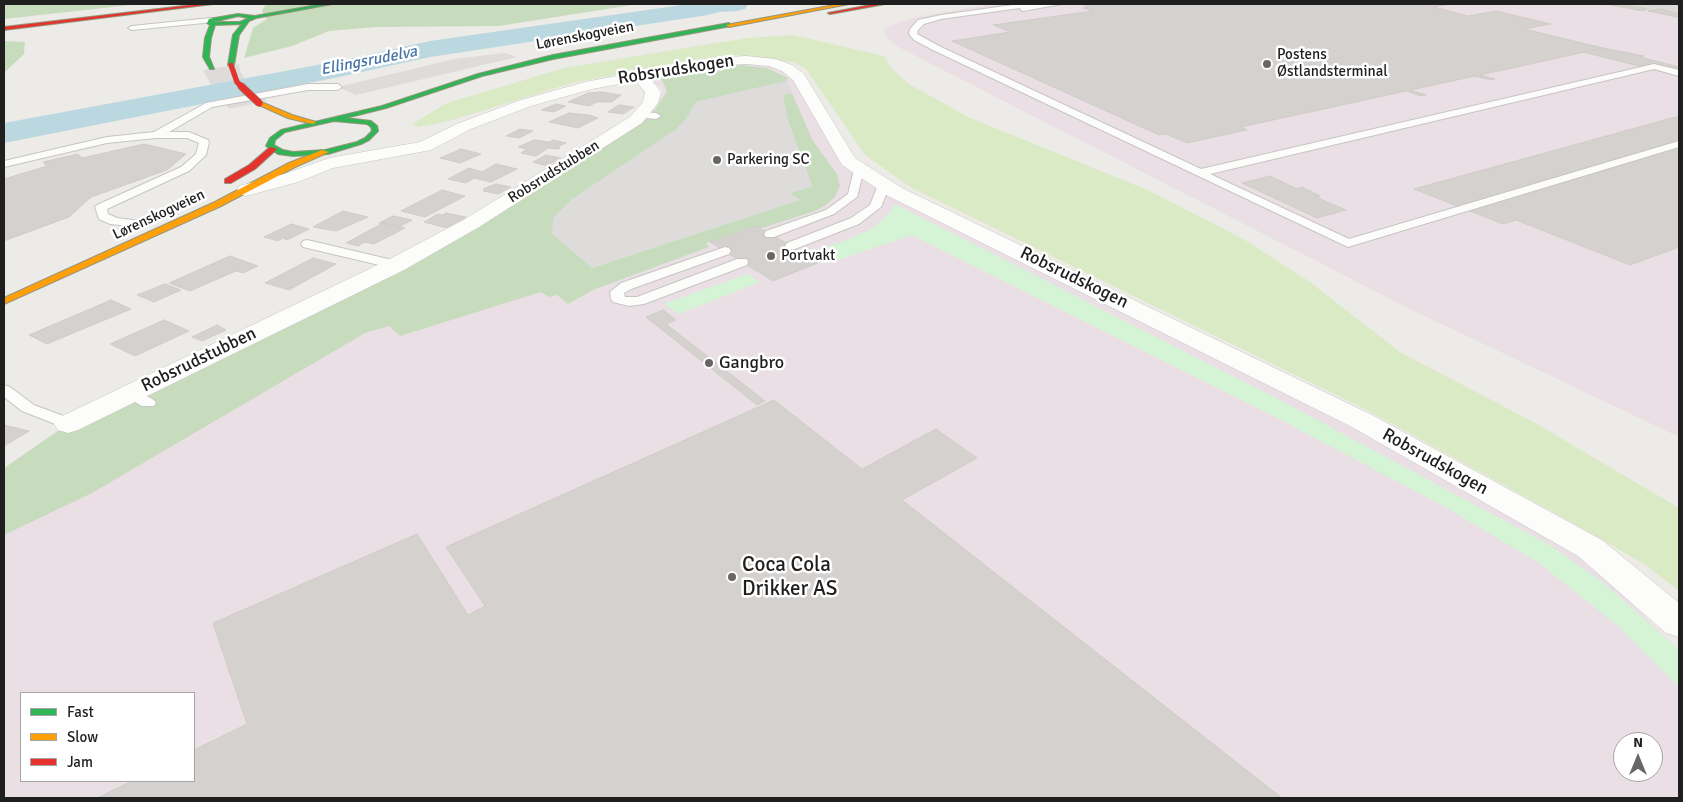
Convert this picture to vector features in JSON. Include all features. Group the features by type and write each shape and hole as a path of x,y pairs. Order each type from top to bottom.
{"main road":[{"path":"4,24 173,4"},
{"path":"4,29 211,4"},
{"path":"214,74 206,57 206,48 214,21 231,4"},
{"path":"214,21 225,25 249,14 330,4"},
{"name":"Lørenskogveien","path":"334,119 377,109 480,75 546,58 847,4"},
{"name":"Lørenskogveien","path":"4,301 156,233 246,190 292,165 325,152 349,147 367,139 385,127 472,87 567,62 883,4"},
{"path":"249,14 236,35 231,65 237,82 260,103 290,117 313,122"},
{"path":"222,91 241,109"},
{"path":"325,152 293,154 273,149 270,142 274,131 334,119 360,120 385,127"},
{"name":"Lørenskogveien","path":"214,189 238,176 273,149"},
{"name":"Lørenskogveien","path":"118,232 141,222"}],"street":[{"name":"Robsrudskogen","path":"385,127 434,133 465,126 543,98 638,75 711,62 746,60 771,62 795,72 848,162 895,192 1362,421 1590,548 1679,623"},
{"name":"Robsrudstubben","path":"68,424 140,398 396,265 472,223 628,126 649,116 653,92 648,83 638,75"},
{"name":"Robsrudskogen","path":"246,190 291,178 329,163 369,154 409,150 441,139 465,126"},
{"name":"Robsrudskogen","path":"349,147 441,139"}],"lane":[{"path":"1033,4 941,17 921,22 914,28 913,34 917,38 1348,243 1679,144"},
{"path":"936,27 954,20 981,14 1059,4"},
{"path":"132,28 214,21"},
{"path":"940,40 1212,171"},
{"path":"1200,173 1654,66 1679,73"},
{"path":"156,135 209,105 308,86 338,87"},
{"path":"4,164 107,140 156,135 189,135 204,142 201,155 185,169 101,207 102,216 114,221 141,222"},
{"path":"770,234 830,212 853,194 859,169"},
{"path":"791,246 854,221 875,207 884,185"},
{"path":"307,244 396,265"},
{"path":"725,251 626,286 616,292 618,299 629,302 639,301 742,262"},
{"name":"Robsrudstubben","path":"4,390 28,408 68,424"}],"shaded area":[{"path":"992,4 1590,4 1646,11 1679,19 1679,437 1412,310 900,48 886,37 884,28 915,17"},
{"path":"1590,4 1679,4 1679,19 1646,11"},
{"path":"505,53 517,57 356,95 338,87 454,59"},
{"path":"745,62 772,65 797,78 842,163 1323,411 1592,563 1679,651 1679,798 4,798 4,476 466,222 654,107 663,90 644,74"},
{"name":"Parkering SC","path":"787,81 792,93 783,95 787,118 812,187 790,193 800,200 592,268 552,234 553,218 571,200 677,129 692,111 696,102"}],"green space":[{"path":"4,4 140,4 4,19"},
{"path":"266,4 638,4 499,26 377,27 329,31 292,46 244,58 253,28 267,19 262,11"},
{"path":"793,35 884,56 891,68 909,84 968,117 1150,191 1245,240 1310,282 1400,352 1537,424 1679,508 1679,591 1644,564 1367,410 912,188 865,155 806,69 792,62 733,55 698,59 572,83 449,121 419,127 412,124 447,103 564,68 747,38"},
{"path":"4,41 25,42 24,54 4,73"},
{"path":"741,65 767,68 788,78 787,81 696,102 688,116 677,129 571,200 592,268 799,200 790,193 812,186 787,118 783,95 792,93 813,141 837,174 840,186 834,198 826,205 815,211 756,230 751,227 706,243 709,247 593,290 568,304 557,295 549,297 541,292 400,336 389,326 365,333 92,493 4,535 4,468 68,424 472,221 655,110 667,91 659,75 715,66"},
{"path":"895,204 1278,399 1548,544 1601,581 1679,650 1679,687 1617,625 1539,563 1440,504 1279,419 912,235 826,264 809,254 873,228 889,214"},
{"path":"747,274 760,282 679,314 664,304"}],"pier":[{"path":"239,64 240,71 251,88 267,101 229,109 213,88 203,70"}],"building":[{"name":"Postens Østlandsterminal","path":"1452,4 1434,7 1468,16 1496,11 1551,24 1524,29 1603,48 1480,75 1495,79 1491,80 1475,76 1411,90 1426,95 1421,96 1406,91 1241,127 1247,130 1187,143 1166,134 1159,135 952,41 1010,32 993,25 1093,11 1083,8 1088,7 1084,5"},
{"path":"1607,4 1621,4 1647,9 1642,11"},
{"path":"1661,9 1679,14 1679,17 1648,11"},
{"path":"1603,48 1644,56 1640,57 1679,67 1679,76 1583,52"},
{"path":"602,92 621,95 612,102 597,102 589,106 568,102 588,93"},
{"path":"556,104 566,106 554,112 541,110"},
{"path":"619,105 634,107 623,114 608,112"},
{"path":"569,113 598,118 578,128 549,122"},
{"path":"1679,116 1679,247 1630,265 1516,220 1503,224 1414,189"},
{"path":"520,129 533,131 519,138 506,136"},
{"path":"534,140 549,142 553,140 566,143 557,147 560,148 557,149 548,148 536,156 521,153 527,149 518,147"},
{"path":"144,144 186,154 167,170 91,197 69,217 4,241 4,179 47,166 43,162 78,154 82,158"},
{"path":"461,149 481,154 460,163 440,158"},
{"path":"546,155 561,158 547,166 533,162"},
{"path":"496,164 517,169 491,182 474,178 466,183 448,179 469,168 482,172"},
{"path":"1270,176 1297,189 1302,187 1320,196 1316,197 1346,210 1317,218 1242,183"},
{"path":"496,184 511,187 498,194 483,191 486,189 483,189"},
{"path":"442,190 465,196 425,217 401,211"},
{"path":"343,211 368,217 336,231 313,227"},
{"path":"446,213 466,217 447,228 424,222 438,214 443,215"},
{"path":"393,216 412,220 399,227 379,223"},
{"path":"383,223 405,228 374,244 365,242 358,246 346,243"},
{"path":"291,224 309,229 287,240 283,238 278,241 264,237"},
{"name":"Portvakt","path":"756,226 820,262 773,281 710,242"},
{"path":"230,256 258,266 243,273 236,271 190,291 169,283"},
{"path":"313,258 336,264 289,290 265,283"},
{"path":"165,284 181,290 154,302 137,295"},
{"path":"111,300 131,309 47,344 29,335"},
{"name":"Gangbro","path":"663,310 676,320 666,324 765,401 757,405 646,317"},
{"path":"164,320 189,331 135,356 110,344"},
{"path":"217,325 226,330 202,341 192,337"},
{"name":"Coca Cola Drikker AS","path":"774,400 862,469 936,429 977,458 902,500 1282,798 97,798 130,782 195,782 195,750 247,724 213,623 417,534 468,615 485,606 446,547"},
{"path":"4,425 29,431 4,446"}],"waterway":[{"name":"Ellingsrudelva","path":"4,133 339,69 430,49 708,8 715,5 737,4"}],"traffic: fast":[{"path":"255,17 330,4"},
{"path":"212,68 206,57 208,38 213,24 210,23 211,20 238,15 255,17 241,23 213,24"},
{"path":"231,65 236,35 247,21"},
{"path":"334,119 384,107 480,75 553,57 729,25"},
{"path":"334,119 369,122 374,126 375,131 367,139 359,143 325,152 293,154 281,152 270,146 272,139 283,131 334,119"}],"traffic: slow":[{"path":"729,25 847,4"},
{"path":"259,103 290,117 313,122"},
{"path":"4,301 218,204 292,165 325,152"}],"traffic: jam":[{"path":"4,29 211,4"},
{"path":"830,13 883,4"},
{"path":"231,65 237,82 259,103"},
{"path":"228,181 252,167 273,149"}],"place":[{"name":"Postens Østlandsterminal","path":"1267,64"},
{"name":"Parkering SC","path":"717,160"},
{"name":"Portvakt","path":"771,256"},
{"name":"Gangbro","path":"709,363"},
{"name":"Coca Cola Drikker AS","path":"732,577"}]}
